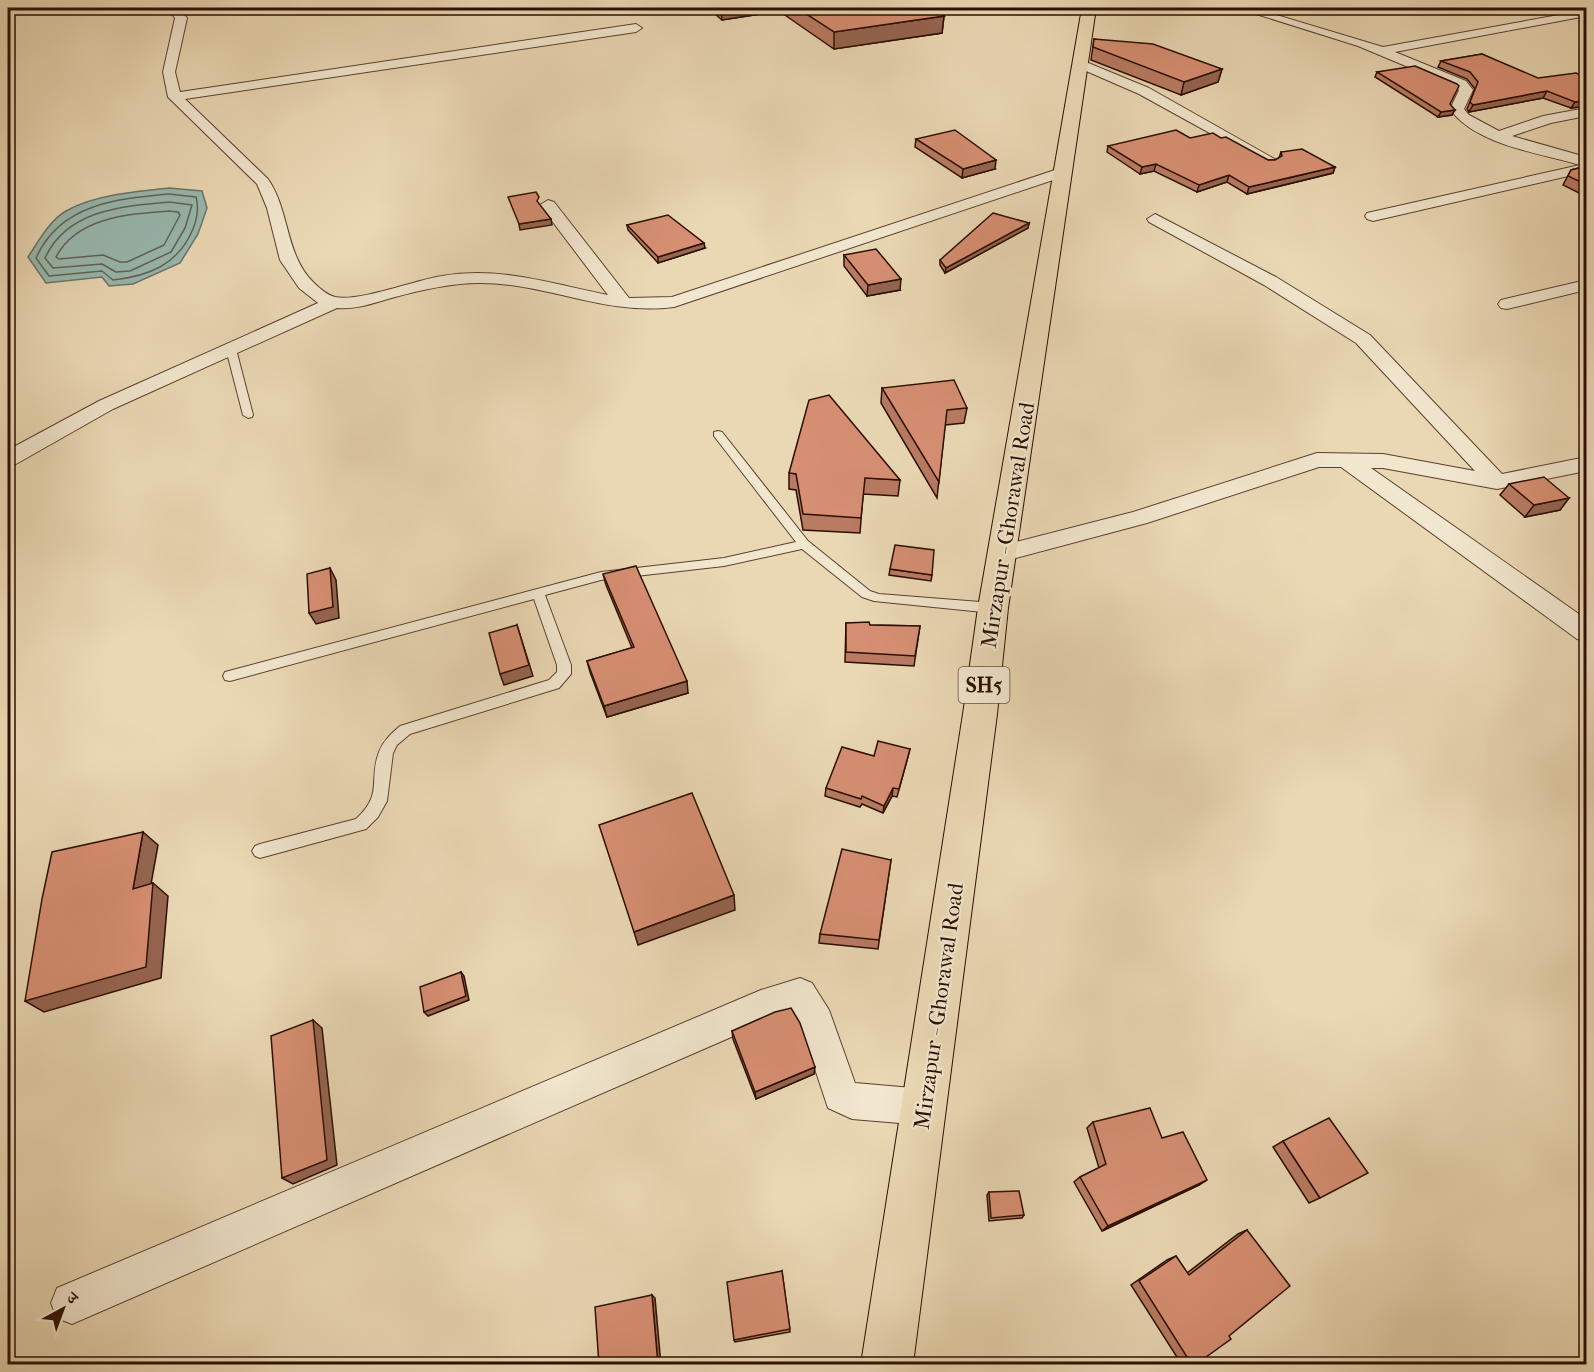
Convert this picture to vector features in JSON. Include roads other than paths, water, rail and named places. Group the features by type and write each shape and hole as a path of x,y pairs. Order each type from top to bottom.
{"main road":[{"name":"Mirzapur - Ghorawal Road","path":"887,1365 1001,554 1089,8"}],"street":[{"path":"173,8 182,18 170,72 175,97 263,182 273,197 287,259 295,274 314,293 332,303"},
{"path":"1243,8 1382,51 1461,84 1466,94 1458,104 1459,114 1475,127 1587,162"},
{"path":"1382,51 1587,13"},
{"path":"175,97 636,28"},
{"path":"1081,64 1144,91 1271,161"},
{"path":"1499,136 1548,119 1587,112"},
{"path":"1373,216 1587,168"},
{"path":"8,459 106,405 332,303 351,303 476,277 499,278 643,306 674,303 1063,172"},
{"path":"548,205 622,302"},
{"path":"1155,219 1270,281 1363,339 1470,451 1497,483"},
{"path":"1507,304 1587,285"},
{"path":"1344,459 1587,632"},
{"path":"1001,554 1139,518 1317,460 1383,461 1497,483 1587,464"},
{"path":"72,1303 772,1002 800,995 817,1022 841,1095 852,1101 924,1107"}],"lane":[{"path":"231,349 248,415"},
{"path":"718,434 804,544 866,594 878,598 993,608"},
{"path":"231,676 601,576 716,563 804,544"},
{"path":"260,851 361,824 374,814 380,803 385,749 392,739 405,730 554,684 564,674 564,664 538,593"}],"water":[{"path":"169,188 202,191 207,208 198,234 180,263 133,284 109,286 102,277 46,283 28,257 40,238 66,211 103,197"}]}
